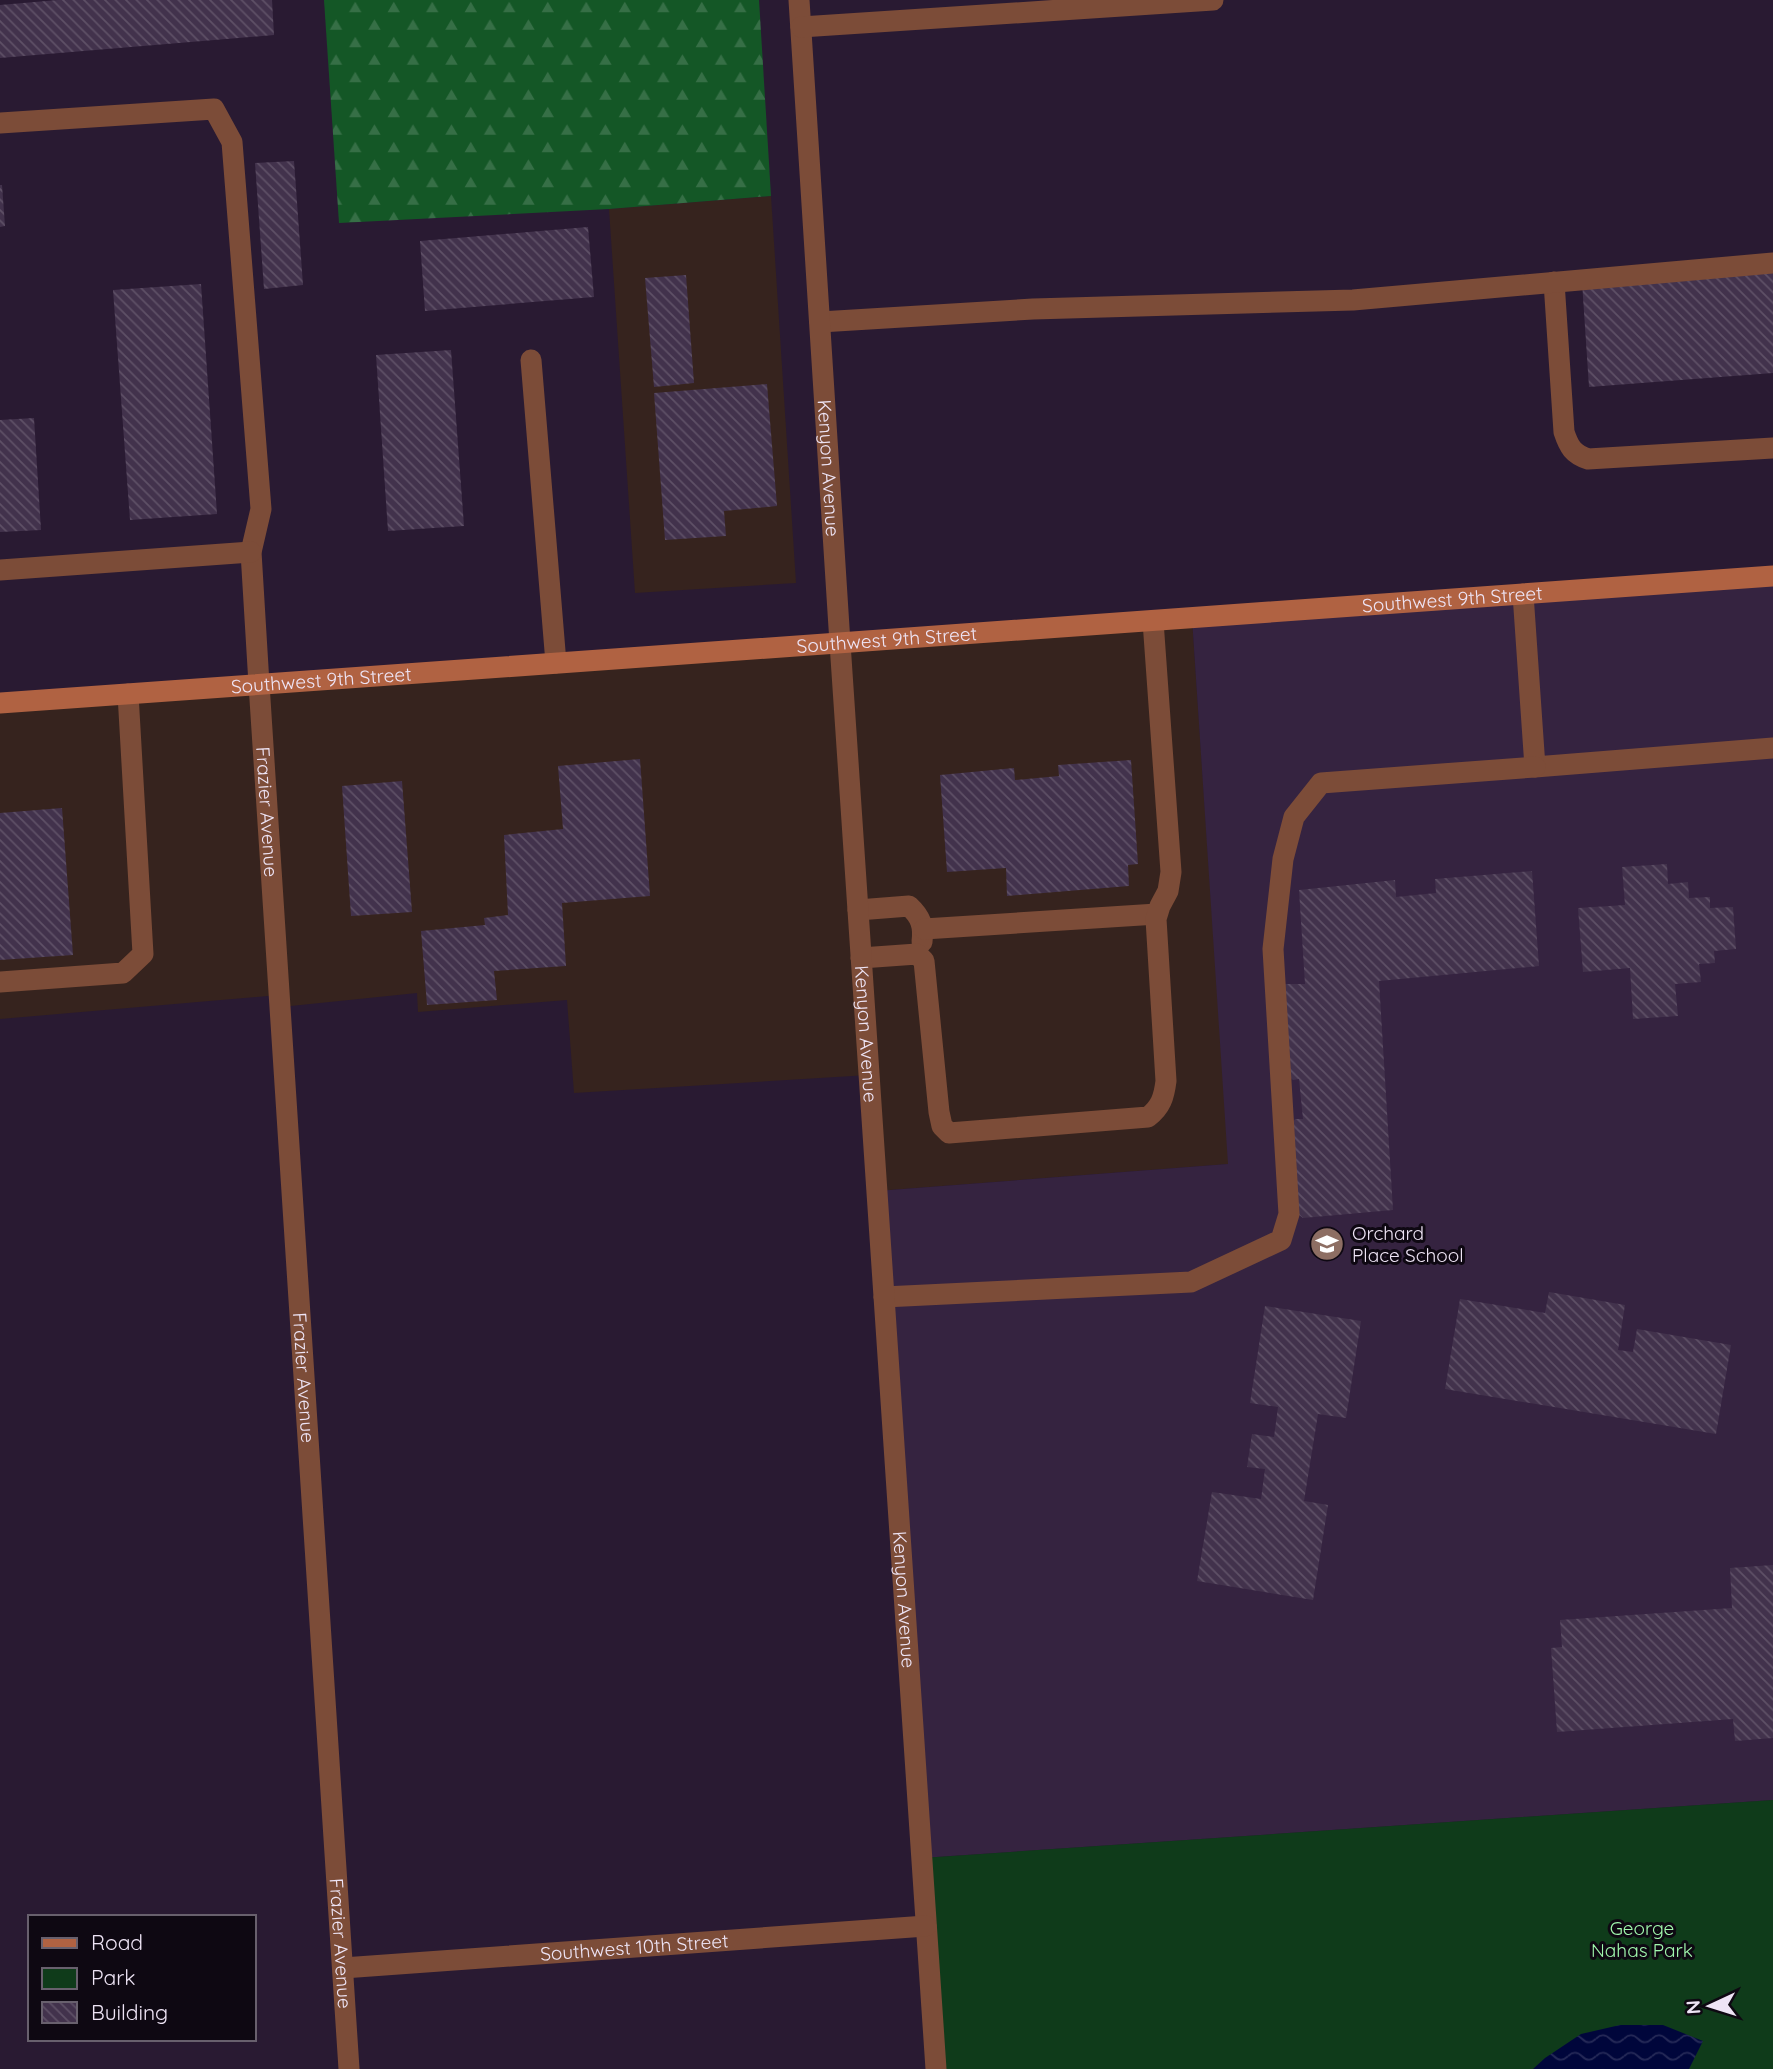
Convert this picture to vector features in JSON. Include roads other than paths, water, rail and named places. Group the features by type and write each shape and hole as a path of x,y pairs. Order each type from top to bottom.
{"main road":[{"name":"Southwest 9th Street","path":"0,703 1773,576"}],"street":[{"name":"Kenyon Avenue","path":"799,0 936,2069"},
{"path":"801,27 1213,0"},
{"name":"Frazier Avenue","path":"0,123 214,109 232,142 261,509 251,552 349,2069"},
{"path":"820,322 1032,309 1353,300 1773,263"},
{"path":"1555,282 1564,432 1569,446 1576,454 1588,459 1773,448"},
{"path":"531,360 556,663"},
{"path":"0,570 251,552"},
{"path":"1523,594 1535,767"},
{"path":"861,958 917,954 924,961 939,1112 942,1126 949,1133 1148,1117 1157,1110 1164,1097 1166,1081 1156,919 1168,891 1171,872 1153,621"},
{"path":"0,982 123,973 143,954 128,694"},
{"path":"884,1297 1191,1282 1282,1240 1289,1214 1273,949 1283,859 1294,817 1321,783 1773,748"},
{"path":"858,910 909,906 919,916 924,929 922,946 917,954"},
{"path":"924,929 1157,914"},
{"name":"Southwest 10th Street","path":"342,1968 926,1926"}],"water":[{"path":"1620,2025 1663,2025 1703,2041 1689,2069 1533,2069 1581,2034"}],"place":[{"name":"Orchard Place School","path":"1327,1244"}],"park label":[{"name":"George Nahas Park","path":"1642,1939"}]}
